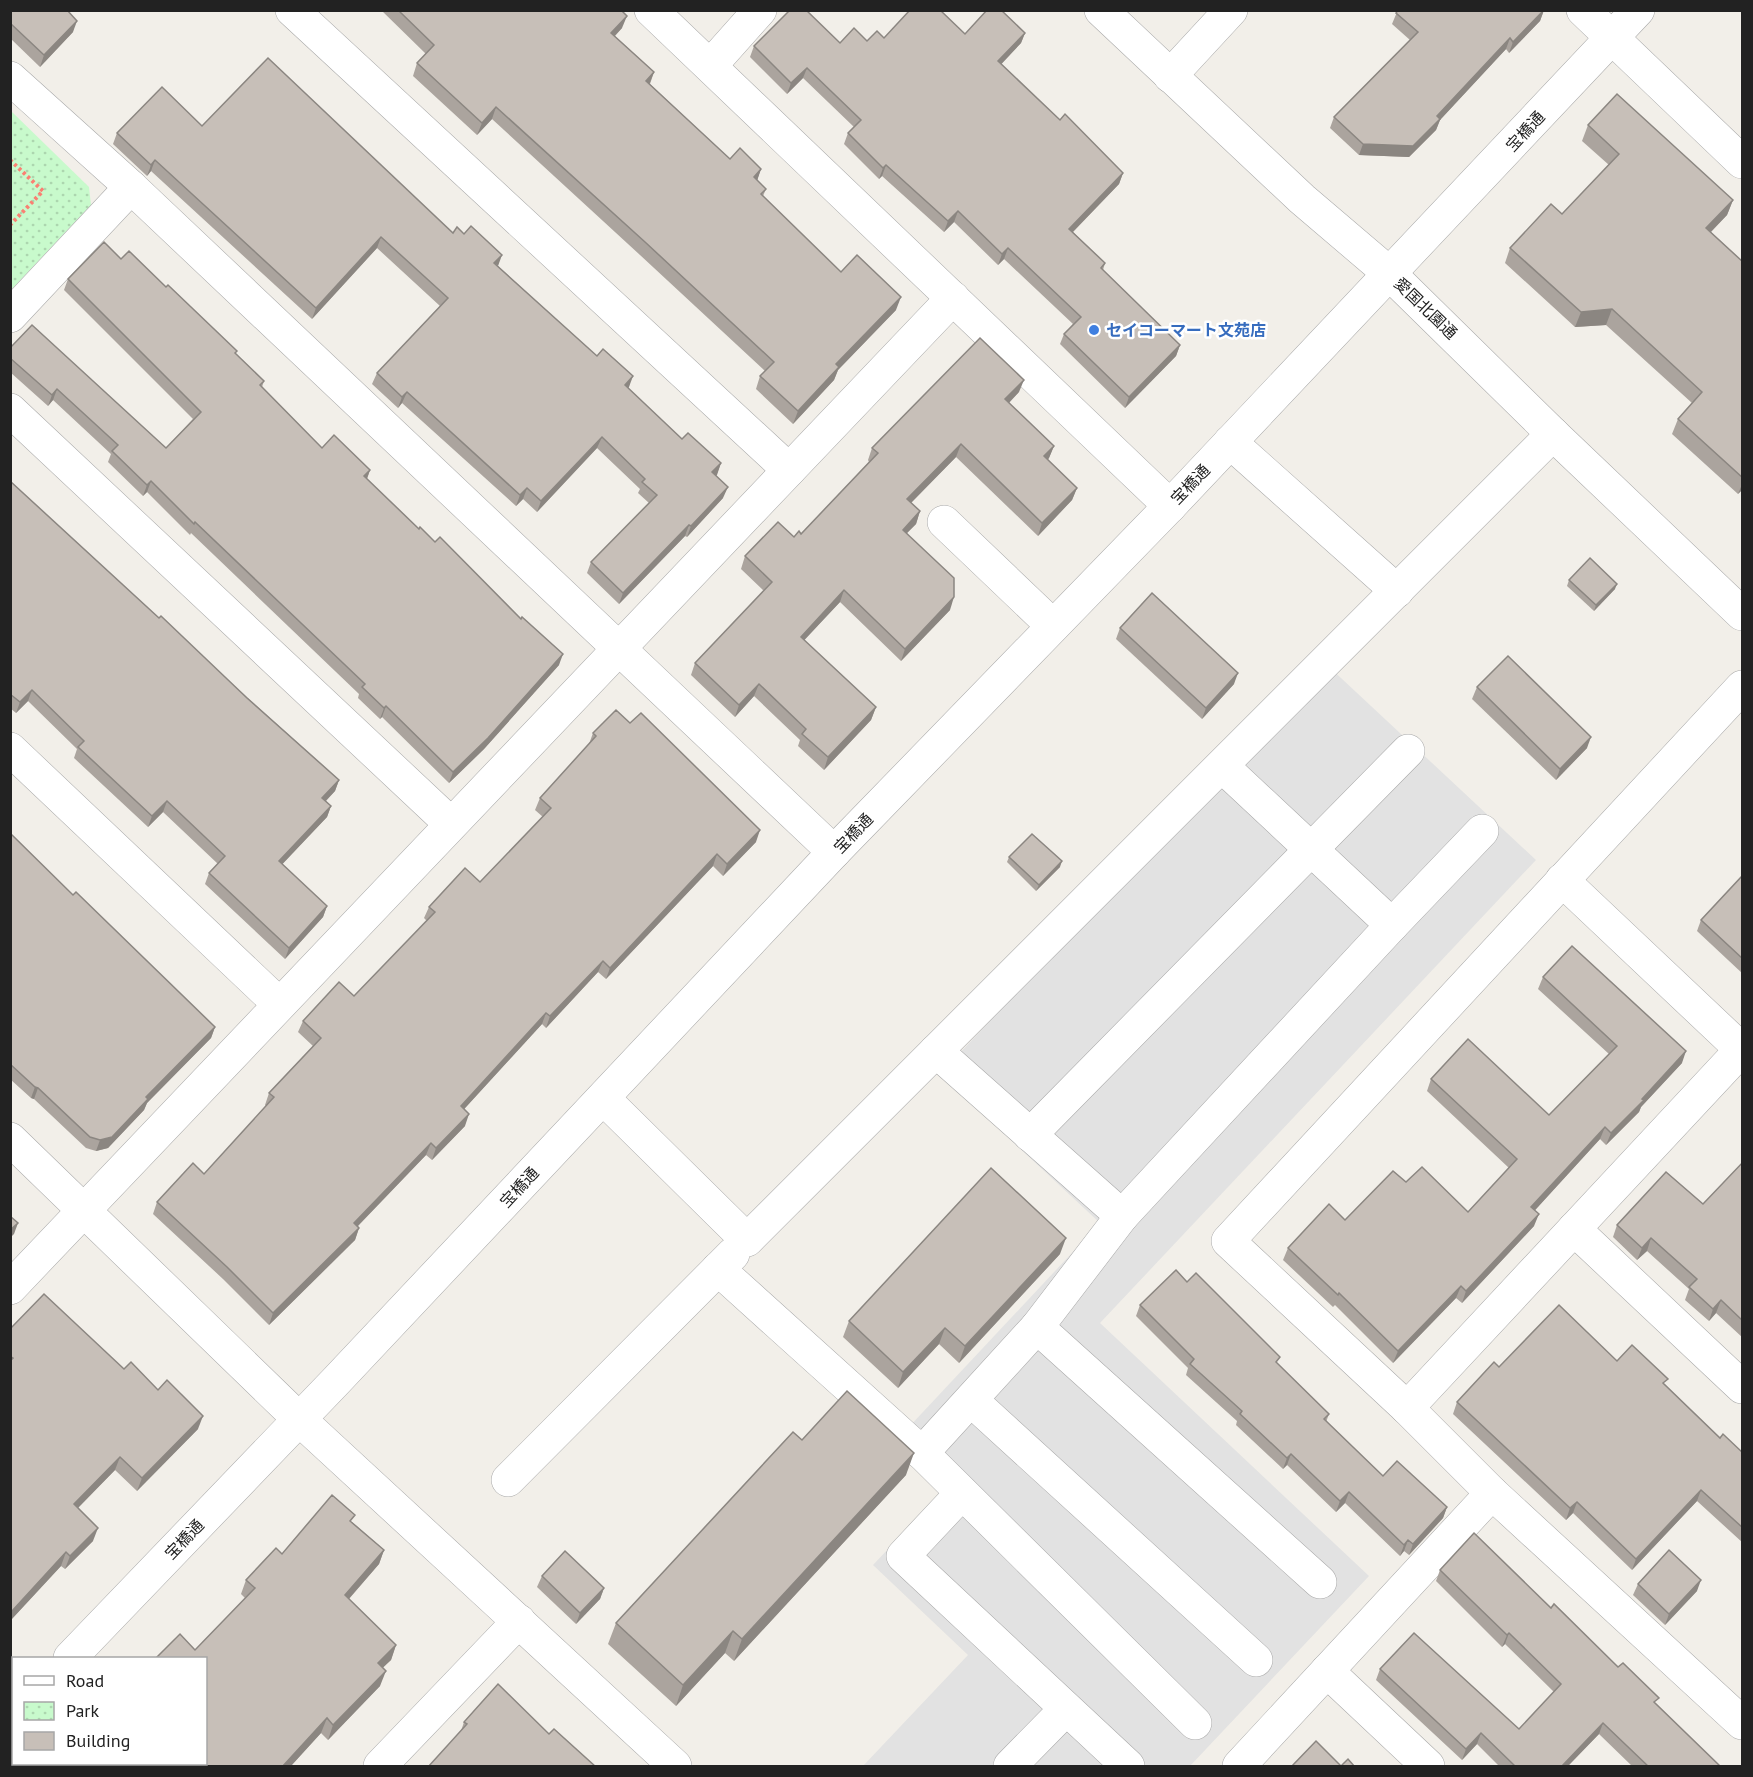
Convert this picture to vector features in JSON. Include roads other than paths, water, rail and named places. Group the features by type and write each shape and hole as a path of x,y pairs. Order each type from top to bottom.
{"street":[{"path":"292,10 789,470"},
{"path":"651,10 1170,506"},
{"path":"711,65 760,10"},
{"name":"愛国北園通","path":"1101,10 1302,199 1390,274 1553,434 1743,614"},
{"path":"1170,76 1231,10"},
{"path":"1583,10 1743,162"},
{"name":"宝橋通","path":"72,1657 834,852 1170,506 1638,10"},
{"path":"10,78 131,187 834,852"},
{"path":"10,316 131,187"},
{"path":"10,1288 953,298"},
{"path":"10,410 451,824"},
{"path":"508,1480 1553,434"},
{"path":"1230,442 1397,591"},
{"path":"944,522 1053,626"},
{"path":"1743,687 1228,1241 1407,1408 1492,1493 1743,1723"},
{"path":"10,749 279,1004"},
{"path":"1030,1135 1408,751"},
{"path":"1222,766 1392,925"},
{"path":"922,1453 1037,1327 1122,1216 1482,831"},
{"path":"1407,1408 1742,1049 1562,880"},
{"path":"936,1051 1122,1216"},
{"path":"603,1098 747,1240"},
{"path":"10,1139 299,1419 675,1767"},
{"path":"1574,1229 1743,1387"},
{"path":"718,1269 922,1453 1195,1723"},
{"path":"1037,1327 1320,1582"},
{"path":"971,1400 1256,1660"},
{"path":"962,1493 903,1556 1128,1767"},
{"path":"1239,1767 1492,1493"},
{"path":"380,1767 519,1621"},
{"path":"1327,1671 1428,1767"},
{"path":"1010,1767 1066,1709"}],"place":[{"name":"セイコーマート文苑店","path":"1094,330"}]}
